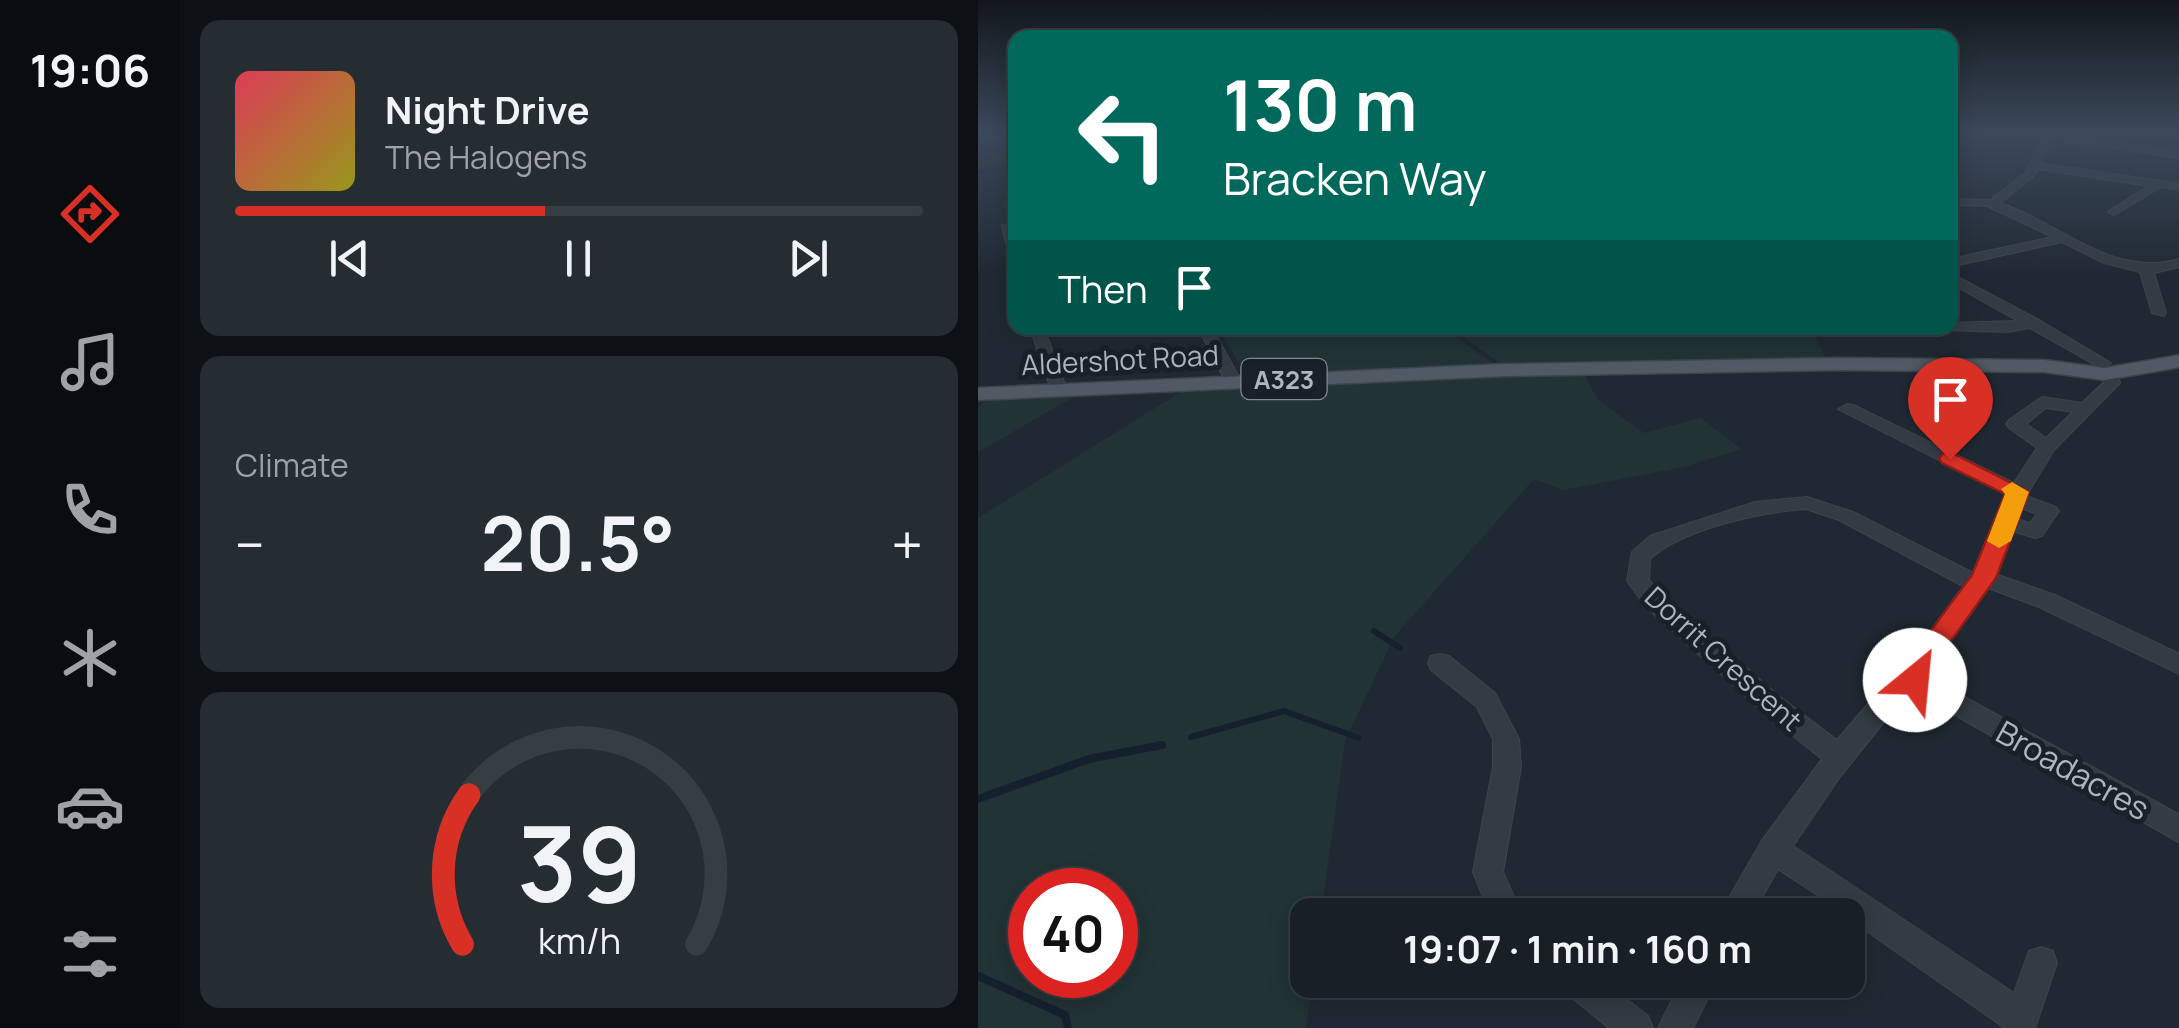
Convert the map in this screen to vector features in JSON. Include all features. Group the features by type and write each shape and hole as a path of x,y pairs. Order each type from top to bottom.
{"main road":[{"name":"Aldershot Road","path":"978,394 1506,370 1863,364 2098,368 2180,361"}],"street":[{"path":"1993,202 2023,180"},
{"path":"2132,180 2180,187"},
{"path":"2114,212 2158,184"},
{"path":"1958,202 1993,202 2118,263 2166,269 2180,264"},
{"path":"1006,228 1008,234"},
{"path":"1958,261 2063,238"},
{"path":"2145,268 2154,286 2158,313"},
{"path":"1745,898 1773,849 1840,758 1896,690 1915,680 1920,664 1981,582 2016,496 2047,447 2084,408 2098,368 2034,323 1958,281"},
{"path":"1958,327 2007,328 2034,323"},
{"path":"1040,335 1059,390"},
{"path":"1208,335 1232,382"},
{"path":"2047,447 2015,424 2042,402 2084,408"},
{"path":"1846,408 2049,511 2035,530 2006,523"},
{"name":"Dorrit Crescent","path":"1840,758 1771,704 1654,601 1638,581 1638,556 1657,541 1762,506 1807,503 1846,516 1981,582"},
{"path":"1981,582 2047,601 2180,666"},
{"path":"1440,663 1486,700 1506,739 1506,766 1488,872 1499,898"},
{"name":"Broadacres","path":"1915,680 2180,830"},
{"path":"1773,849 2022,1019 2041,963"},
{"path":"1599,998 1636,1028"},
{"path":"1675,1028 1691,998"}],"shaded area":[{"path":"1222,335 1452,335 1496,365 1246,375"},
{"path":"1460,335 1815,335 1826,359 1503,365"},
{"path":"1584,374 1598,400 1644,433 1701,418 1741,449 1684,467 1563,490 1534,479 1394,637 1345,741 1323,898 1290,898 1290,998 1310,998 1306,1028 978,1028 978,518 1189,387"},
{"path":"1075,396 978,452 978,407 988,400"}],"waterway":[{"path":"1374,631 1400,648"},
{"path":"1191,737 1284,711 1359,738"},
{"path":"978,799 1089,759 1162,745 1157,746"},
{"path":"978,976 1065,1015 1068,1028"}],"slow traffic":[{"path":"1999,541 2018,492 2012,489"}],"route":[{"path":"1915,680 1920,664 1984,578 2018,492 1950,459"}]}
